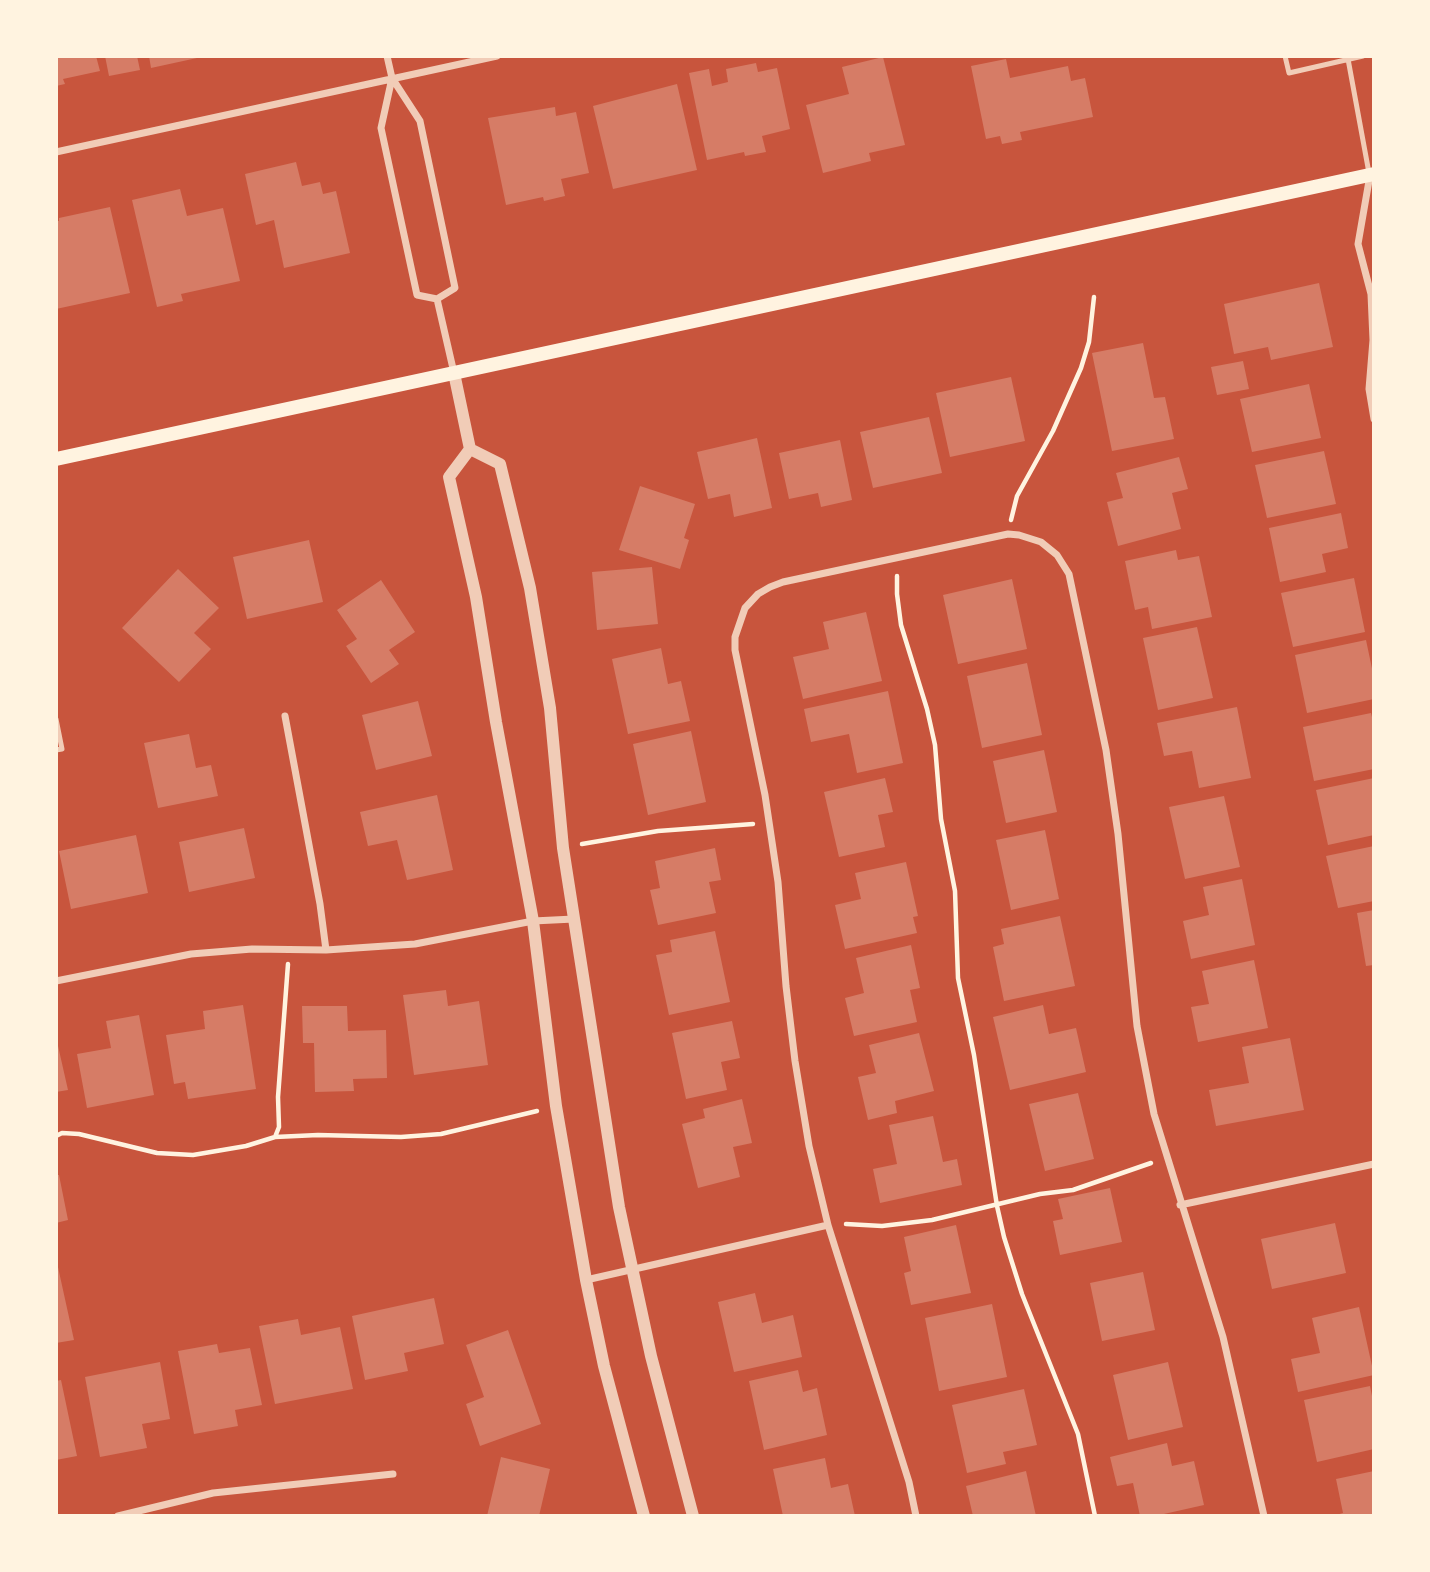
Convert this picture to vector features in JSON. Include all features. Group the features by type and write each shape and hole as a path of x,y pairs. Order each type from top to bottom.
{"main road":[{"path":"56,459 1373,177"}],"street":[{"path":"387,56 392,78 420,121 455,288 437,299 417,295 381,128 392,78"},
{"path":"56,152 497,56"},
{"path":"1373,177 1358,244 1371,294 1373,340 1369,389 1374,419"},
{"path":"437,299 470,449 449,477 477,597 496,722 533,921 556,1106 604,1366 645,1516"},
{"path":"470,449 500,464 524,564 550,708 564,848 618,1207 630,1269 693,1516"},
{"path":"916,1516 909,1482 828,1225 809,1146 794,1062 778,882 735,650 735,637 745,608 758,594 783,582 1008,534 1041,542 1057,555 1069,574 1106,750 1118,834 1137,1026 1154,1114 1223,1337 1264,1516"},
{"path":"285,716 326,950"},
{"path":"56,981 191,954 252,949 326,950 415,944 533,921 574,919"},
{"path":"1180,1205 1374,1164"},
{"path":"586,1280 828,1225"},
{"path":"118,1516 212,1493 328,1483 393,1474"}],"lane":[{"path":"1285,56 1289,73 1363,56"},
{"path":"1348,60 1373,177"},
{"path":"56,719 62,749 56,750"}],"path":[{"path":"1008,534 1017,496 1053,431 1081,368 1089,342 1094,297"},
{"path":"899,557 896,583 898,607 935,745 942,818 955,891 958,978 974,1055 997,1206 1022,1294 1078,1434 1095,1516"},
{"path":"564,848 658,831 768,822"},
{"path":"275,1137 279,1126 278,1097 289,950"},
{"path":"56,1136 62,1133 79,1134 157,1153 193,1155 239,1148 275,1137 401,1137 441,1134 556,1106"},
{"path":"828,1225 882,1226 932,1220 1040,1194 1073,1189 1167,1159"}],"building":[{"path":"56,56 96,56 100,71 63,79 65,84 56,86"},
{"path":"105,56 137,56 140,70 109,76"},
{"path":"149,56 196,56 197,58 151,68"},
{"path":"883,57 905,145 869,153 871,161 823,173 806,105 849,94 842,67"},
{"path":"1006,59 1010,78 1068,66 1071,81 1085,78 1093,117 1020,132 1022,140 1002,144 1000,136 986,139 971,66"},
{"path":"756,63 758,72 777,68 790,129 762,136 766,152 745,156 744,152 707,160 689,73 709,69 712,86 728,82 726,69"},
{"path":"677,84 697,170 613,189 593,106"},
{"path":"555,107 556,116 576,112 589,173 561,179 565,196 544,201 543,197 506,205 488,118"},
{"path":"296,162 302,186 320,182 323,194 336,191 350,253 284,268 274,220 256,225 245,174"},
{"path":"180,189 187,216 223,208 240,281 181,294 183,301 157,307 132,200"},
{"path":"110,207 130,293 56,309 56,221 59,221 59,218"},
{"path":"1319,283 1333,347 1271,360 1268,347 1234,354 1224,304"},
{"path":"1143,343 1154,398 1165,397 1174,439 1112,451 1092,353"},
{"path":"1243,361 1249,389 1217,395 1211,367"},
{"path":"1011,377 1025,441 950,457 936,393"},
{"path":"1309,384 1321,438 1252,452 1240,399"},
{"path":"929,417 942,473 873,488 860,432"},
{"path":"757,438 772,508 734,517 730,494 708,499 697,452"},
{"path":"840,440 852,500 821,507 818,493 789,499 779,453"},
{"path":"1324,451 1336,504 1267,518 1255,465"},
{"path":"1179,457 1188,489 1172,493 1181,529 1118,546 1107,502 1123,498 1116,473"},
{"path":"640,486 695,504 684,538 689,540 680,569 619,550"},
{"path":"1341,513 1348,548 1322,554 1326,572 1280,582 1269,528"},
{"path":"309,540 323,602 247,619 233,557"},
{"path":"1176,550 1178,560 1199,556 1212,617 1152,629 1148,607 1135,610 1125,561"},
{"path":"652,567 658,624 597,630 592,572"},
{"path":"178,569 219,608 194,633 211,649 179,682 122,628"},
{"path":"1354,578 1365,632 1293,647 1281,593"},
{"path":"1012,579 1027,649 958,664 943,595"},
{"path":"381,580 415,632 389,650 399,664 371,683 346,646 357,639 337,610"},
{"path":"866,612 882,681 803,699 793,657 829,649 823,622"},
{"path":"1197,627 1213,698 1158,710 1143,638"},
{"path":"1366,640 1374,678 1374,699 1307,713 1295,655"},
{"path":"661,648 668,684 681,681 690,721 628,734 612,659"},
{"path":"1027,663 1042,735 982,748 967,676"},
{"path":"888,691 903,763 857,773 849,734 811,742 804,709"},
{"path":"418,701 432,756 376,770 362,715"},
{"path":"1237,707 1251,778 1199,788 1192,751 1164,756 1157,723"},
{"path":"1371,713 1374,725 1374,769 1314,781 1303,727"},
{"path":"691,731 706,802 648,815 633,744"},
{"path":"189,734 196,768 211,765 218,796 158,808 144,743"},
{"path":"1044,750 1057,812 1006,823 993,761"},
{"path":"885,778 893,812 878,815 885,847 839,857 824,792"},
{"path":"1374,778 1374,835 1328,845 1316,790"},
{"path":"437,795 453,870 407,880 397,840 368,846 360,812"},
{"path":"1224,796 1240,867 1185,879 1169,807"},
{"path":"244,828 255,878 189,892 179,842"},
{"path":"1045,830 1059,899 1011,910 996,840"},
{"path":"136,835 148,893 71,909 59,851"},
{"path":"1374,846 1374,901 1338,908 1326,856"},
{"path":"715,848 721,880 709,882 716,913 658,925 650,890 660,888 655,861"},
{"path":"906,862 918,916 913,917 917,933 845,949 835,905 861,899 855,873"},
{"path":"1242,879 1255,945 1191,959 1183,921 1209,915 1203,887"},
{"path":"1374,910 1374,965 1366,966 1357,913"},
{"path":"1060,916 1075,986 1004,1001 993,947 1004,944 1001,929"},
{"path":"715,931 730,1002 669,1015 656,955 672,952 670,940"},
{"path":"911,945 920,988 910,990 917,1022 854,1036 845,998 864,993 856,958"},
{"path":"1254,960 1268,1028 1198,1042 1191,1007 1209,1004 1202,971"},
{"path":"446,990 448,1006 479,1001 488,1065 414,1075 403,995"},
{"path":"243,1005 256,1089 188,1099 185,1082 174,1084 166,1035 205,1029 203,1011"},
{"path":"1043,1005 1049,1034 1076,1028 1086,1072 1010,1090 993,1017"},
{"path":"302,1006 347,1006 348,1031 386,1030 387,1078 353,1079 354,1091 315,1092 314,1043 303,1043"},
{"path":"139,1015 154,1095 87,1108 77,1054 111,1048 106,1021"},
{"path":"732,1021 740,1058 721,1062 727,1090 686,1099 672,1033"},
{"path":"919,1033 934,1091 895,1101 897,1113 868,1120 858,1077 876,1073 869,1045"},
{"path":"56,1037 68,1090 56,1092"},
{"path":"1290,1038 1304,1110 1216,1126 1209,1090 1249,1083 1242,1047"},
{"path":"1078,1093 1094,1159 1045,1171 1029,1104"},
{"path":"742,1099 752,1143 733,1147 740,1177 698,1188 682,1124 705,1118 703,1109"},
{"path":"933,1116 943,1162 957,1159 962,1185 880,1203 873,1169 897,1164 889,1125"},
{"path":"56,1175 59,1175 68,1220 56,1223"},
{"path":"1110,1188 1122,1242 1060,1255 1053,1221 1063,1219 1058,1199"},
{"path":"1335,1223 1346,1273 1272,1289 1261,1239"},
{"path":"956,1225 971,1293 911,1305 904,1273 911,1271 904,1237"},
{"path":"56,1258 74,1340 56,1343"},
{"path":"1143,1272 1155,1330 1102,1341 1090,1283"},
{"path":"755,1293 762,1323 793,1315 802,1357 734,1372 718,1302"},
{"path":"434,1298 444,1344 404,1353 408,1371 365,1380 352,1316"},
{"path":"992,1304 1007,1377 939,1391 925,1318"},
{"path":"1359,1307 1374,1375 1298,1392 1291,1359 1320,1353 1312,1318"},
{"path":"298,1319 301,1335 340,1327 353,1389 275,1404 259,1326"},
{"path":"508,1330 541,1424 480,1446 466,1404 484,1397 466,1345"},
{"path":"217,1344 219,1353 250,1348 262,1405 235,1410 238,1426 194,1434 178,1351"},
{"path":"160,1362 170,1419 142,1424 147,1448 100,1457 85,1377"},
{"path":"1168,1362 1183,1427 1128,1440 1113,1375"},
{"path":"798,1370 803,1392 817,1388 827,1435 764,1450 749,1381"},
{"path":"61,1380 77,1456 56,1460 56,1381"},
{"path":"1370,1386 1374,1406 1374,1449 1317,1462 1304,1400"},
{"path":"1024,1389 1037,1445 1003,1452 1006,1464 967,1473 952,1405"},
{"path":"1167,1443 1172,1466 1194,1461 1204,1505 1155,1516 1140,1516 1133,1483 1117,1486 1110,1457"},
{"path":"501,1457 550,1469 539,1516 487,1516"},
{"path":"825,1458 831,1488 848,1484 855,1516 783,1516 773,1469"},
{"path":"1026,1471 1036,1516 973,1516 966,1486"},
{"path":"1374,1471 1374,1516 1332,1516 1343,1513 1336,1479"}]}
